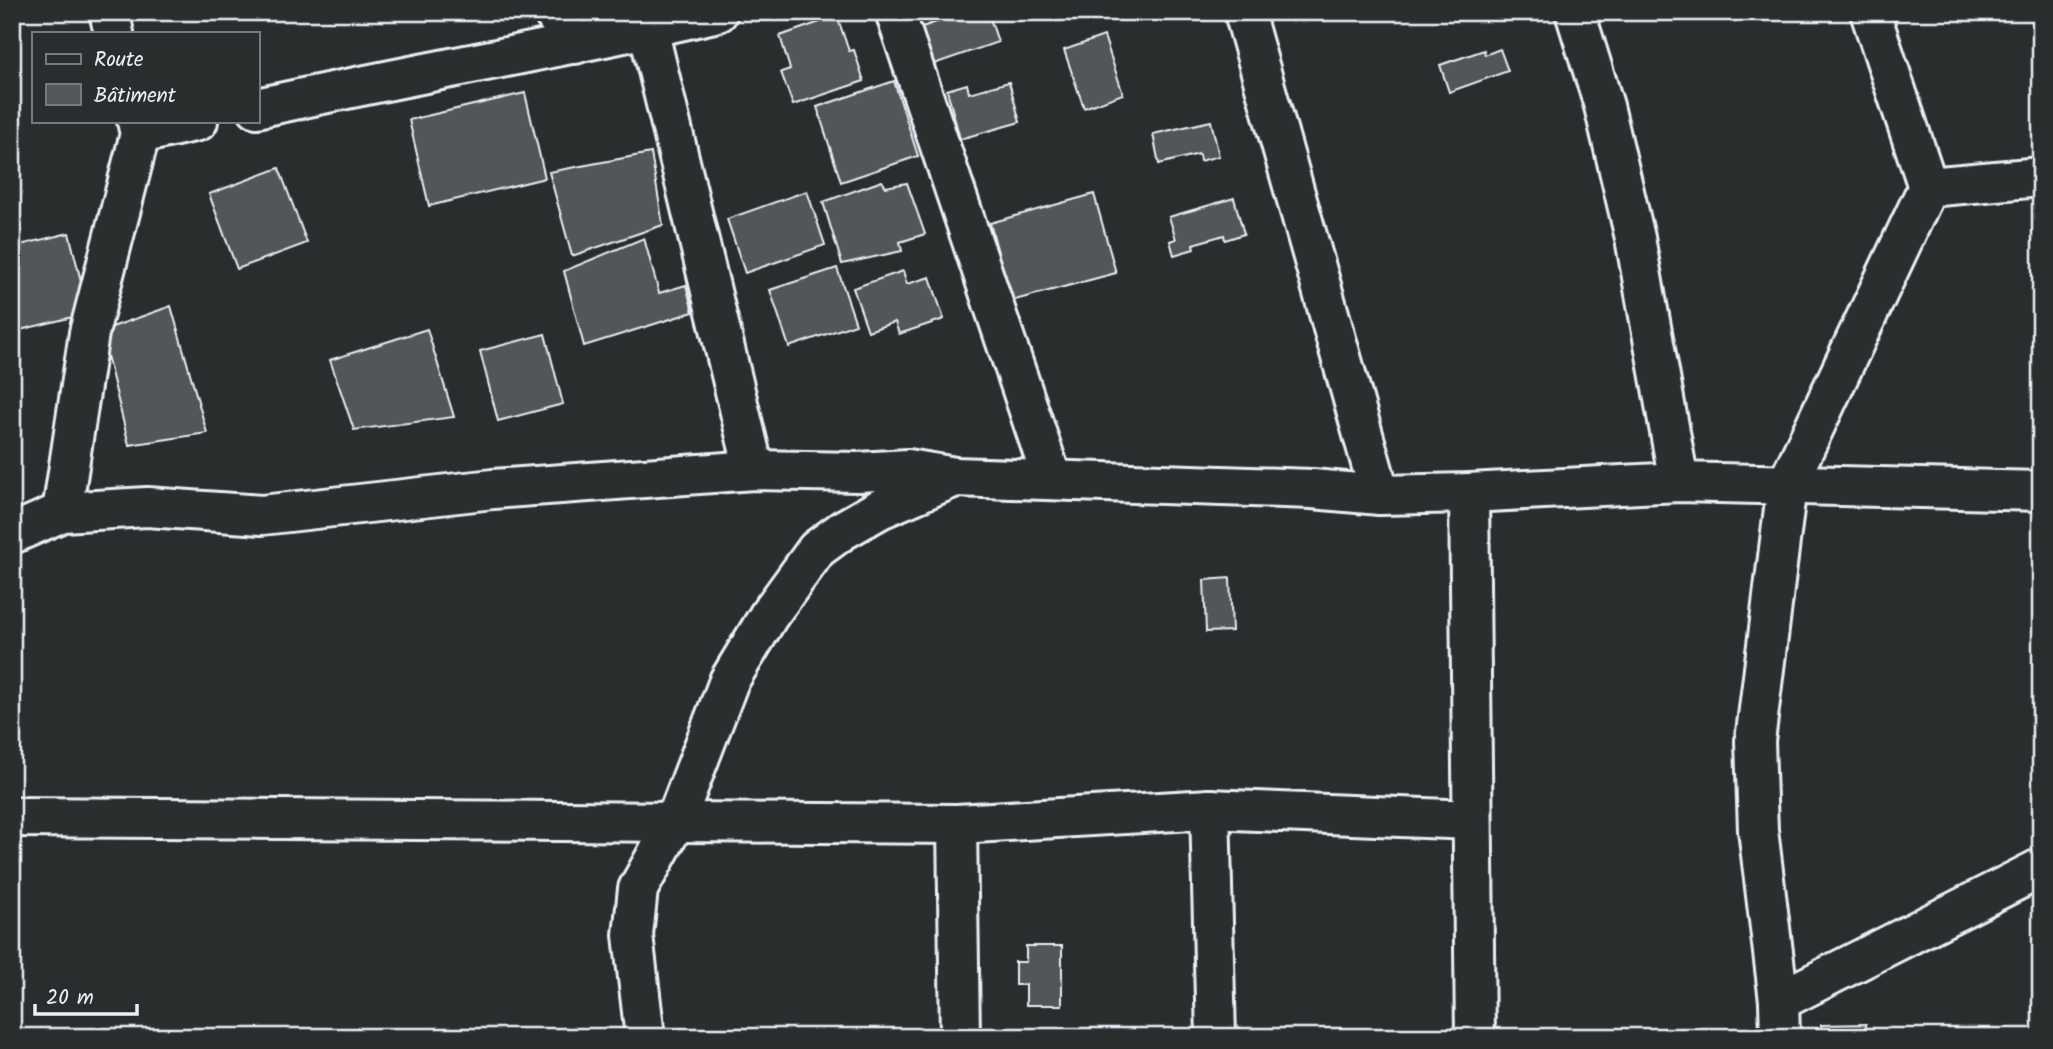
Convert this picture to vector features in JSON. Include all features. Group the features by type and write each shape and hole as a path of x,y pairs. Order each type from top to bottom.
{"street":[{"path":"109,12 114,32"},
{"path":"553,12 575,44"},
{"path":"259,108 376,81 575,44 646,20 718,12"},
{"path":"895,12 1052,479"},
{"path":"1244,12 1380,495"},
{"path":"1575,12 1604,106 1635,238 1679,482"},
{"path":"1870,12 1928,187 1787,485 1755,741 1758,830 1780,1019 2041,868"},
{"path":"646,20 754,470"},
{"path":"62,512 89,333 139,127 188,122"},
{"path":"1928,187 2041,177"},
{"path":"12,534 62,512 147,507 262,515 493,489 754,470 859,472 908,469 956,477 1312,489 1380,495 1469,494 1679,482 2041,491"},
{"path":"645,1037 633,935 638,889 675,822 729,681 769,615 817,549 843,530 880,509 956,477"},
{"path":"1469,494 1475,1037"},
{"path":"12,817 957,824 1210,809 1472,820"},
{"path":"1210,809 1216,1037"},
{"path":"957,824 960,1037"}],"building":[{"path":"966,12 988,12 998,42 931,65 919,28"},
{"path":"837,16 849,51 854,50 864,81 793,105 781,72 790,69 780,36"},
{"path":"1104,36 1123,94 1084,108 1064,50"},
{"path":"1500,49 1508,71 1449,92 1440,65 1484,50 1485,55"},
{"path":"894,81 918,156 841,182 817,107"},
{"path":"1009,82 1020,122 960,139 947,90 967,84 969,93"},
{"path":"525,93 545,178 429,206 409,120"},
{"path":"1211,121 1219,156 1200,161 1199,154 1159,164 1153,134"},
{"path":"651,153 663,225 572,256 549,172"},
{"path":"279,168 307,243 237,269 209,194"},
{"path":"882,181 886,187 907,183 925,234 900,242 902,251 842,264 823,202"},
{"path":"807,191 825,245 745,273 727,219"},
{"path":"1094,194 1116,273 1011,301 990,223"},
{"path":"1234,198 1244,234 1225,240 1224,235 1193,244 1194,249 1174,255 1170,241 1176,239 1169,217"},
{"path":"69,233 89,313 12,332 12,247"},
{"path":"644,238 659,293 686,285 693,312 584,346 564,271"},
{"path":"837,268 856,324 789,347 770,290"},
{"path":"903,271 907,284 930,277 944,319 899,334 895,322 868,331 853,288"},
{"path":"171,306 207,433 129,445 101,331"},
{"path":"427,329 454,417 354,430 330,360"},
{"path":"545,334 563,404 498,421 480,351"},
{"path":"1230,578 1232,631 1206,632 1204,580"},
{"path":"1026,946 1062,946 1062,1005 1026,1005 1026,985 1015,985 1015,962 1026,962"},
{"path":"1866,1024 1867,1037 1821,1037 1821,1025"}]}
